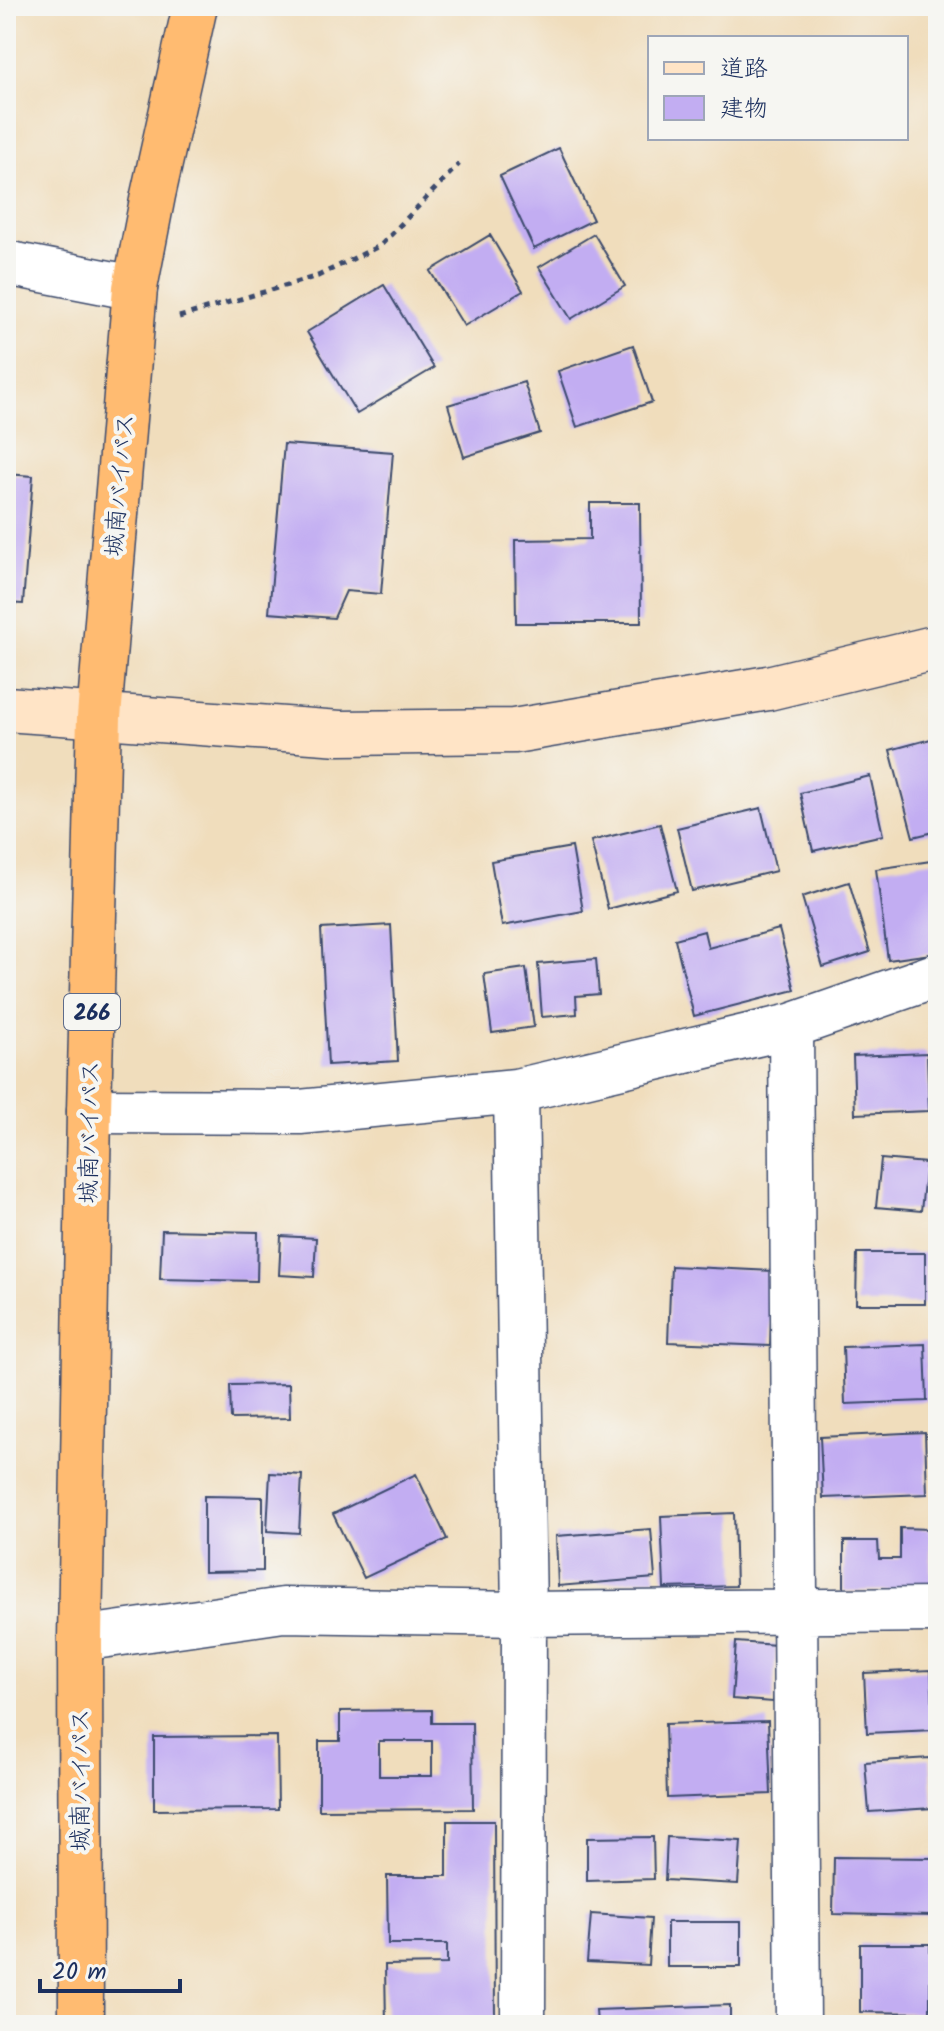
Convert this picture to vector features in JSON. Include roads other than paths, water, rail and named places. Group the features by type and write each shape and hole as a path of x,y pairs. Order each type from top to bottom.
{"highway":[{"name":"城南バイパス","path":"81,2025 80,1639 99,717 135,288 195,6"}],"street":[{"path":"6,263 135,288"},
{"path":"6,709 340,733 514,731 768,688 938,647"},
{"path":"89,1111 300,1112 516,1091 791,1026 938,975"},
{"path":"791,1026 798,2025"},
{"path":"516,1091 524,1614 523,2025"},
{"path":"80,1639 283,1610 524,1614 938,1610"}]}
